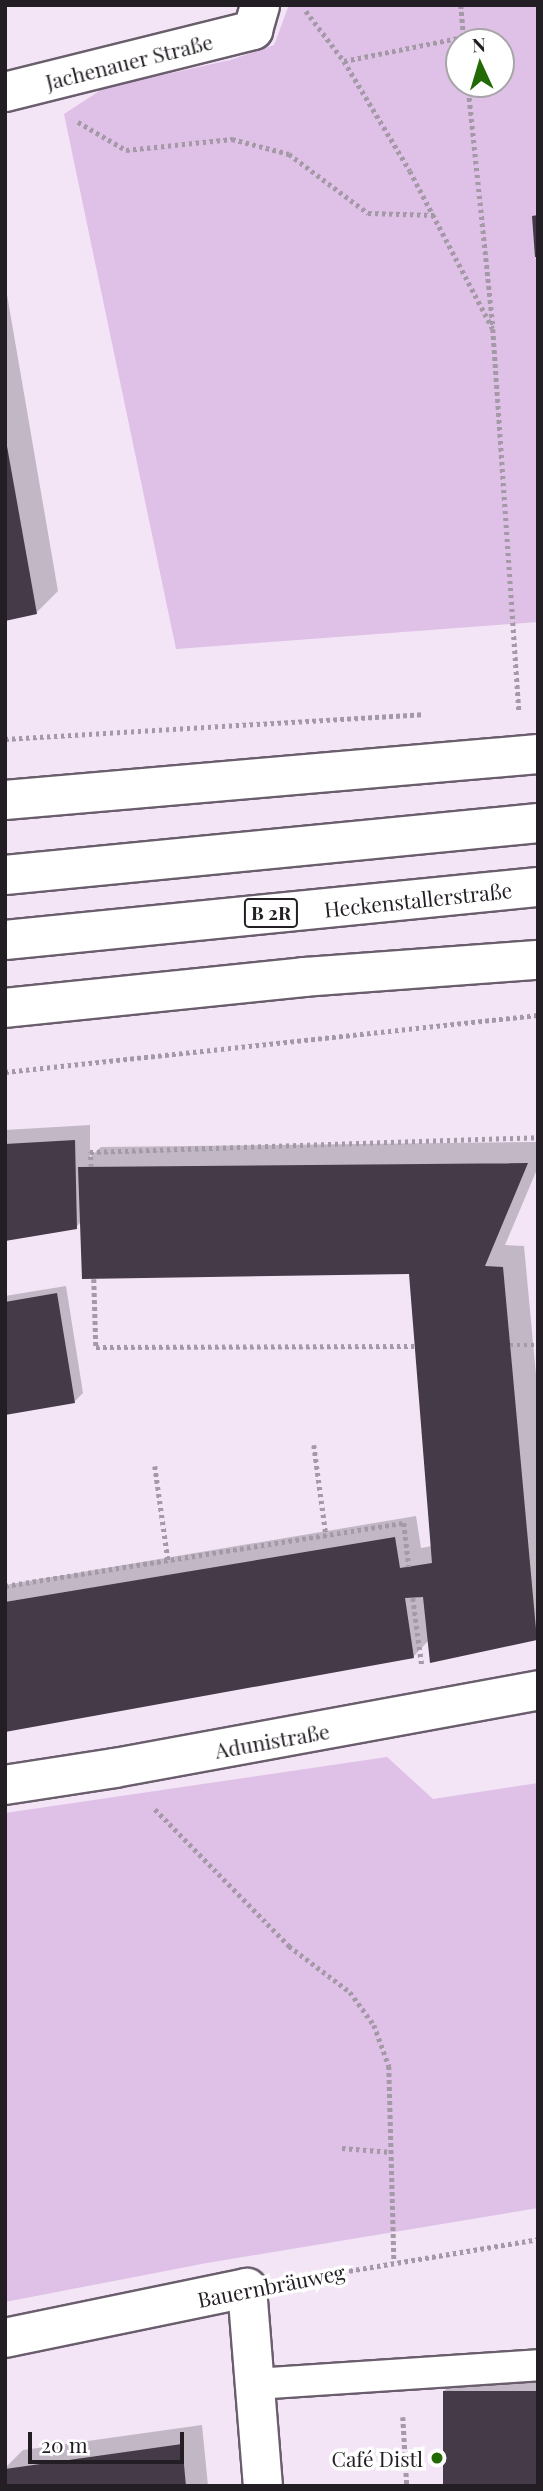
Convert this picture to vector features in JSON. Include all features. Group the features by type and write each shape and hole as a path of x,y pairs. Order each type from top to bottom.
{"main road":[{"name":"Jachenauer Straße","path":"5,92 256,18"},
{"path":"5,800 538,754"},
{"path":"5,875 538,823"},
{"name":"Heckenstallerstraße","path":"5,940 538,887"},
{"path":"5,1008 304,977 538,960"},
{"name":"Adunistraße","path":"5,1785 115,1768 538,1690"},
{"path":"247,2288 263,2486"},
{"name":"Bauernbräuweg","path":"5,2338 247,2288"}],"lane":[{"path":"255,2384 538,2365"}],"path":[{"path":"301,5 344,61 434,215 493,329"},
{"path":"461,5 462,28"},
{"path":"344,61 445,42"},
{"path":"469,98 493,329 519,710"},
{"path":"74,120 127,150 232,139 289,154 368,214 434,215"},
{"path":"505,711 528,709"},
{"path":"5,739 425,714"},
{"path":"5,1072 538,1015"},
{"path":"91,1167 90,1152 538,1137"},
{"path":"94,1279 96,1347 414,1346"},
{"path":"510,1345 538,1345"},
{"path":"314,1445 326,1535"},
{"path":"155,1466 168,1560"},
{"path":"5,1586 404,1523 409,1567"},
{"path":"413,1598 428,1712"},
{"path":"115,1768 289,1946 350,1992 374,2025 389,2066 394,2262"},
{"path":"342,2148 391,2152"},
{"name":"Bauernbräuweg","path":"247,2288 538,2239"},
{"path":"402,2405 407,2486"}],"shaded area":[{"path":"289,5 538,5 538,622 176,649 64,114 104,88 230,60 274,45"},
{"path":"387,1757 433,1799 538,1783 538,2208 207,2263 5,2302 5,1813"}],"building":[{"path":"538,215 538,257 535,257 532,216"},
{"path":"5,435 37,614 5,621"},
{"path":"75,1140 77,1229 5,1241 5,1144"},
{"path":"528,1163 485,1266 503,1267 537,1640 430,1663 423,1597 405,1598 414,1658 5,1732 5,1602 395,1537 400,1568 432,1563 409,1274 82,1279 78,1167"},
{"path":"57,1293 75,1403 5,1415 5,1302"},
{"path":"443,2391 538,2391 538,2486 443,2486"},
{"path":"182,2444 186,2486 5,2486 5,2469"}],"place":[{"name":"Café Distl","path":"437,2458"}]}
